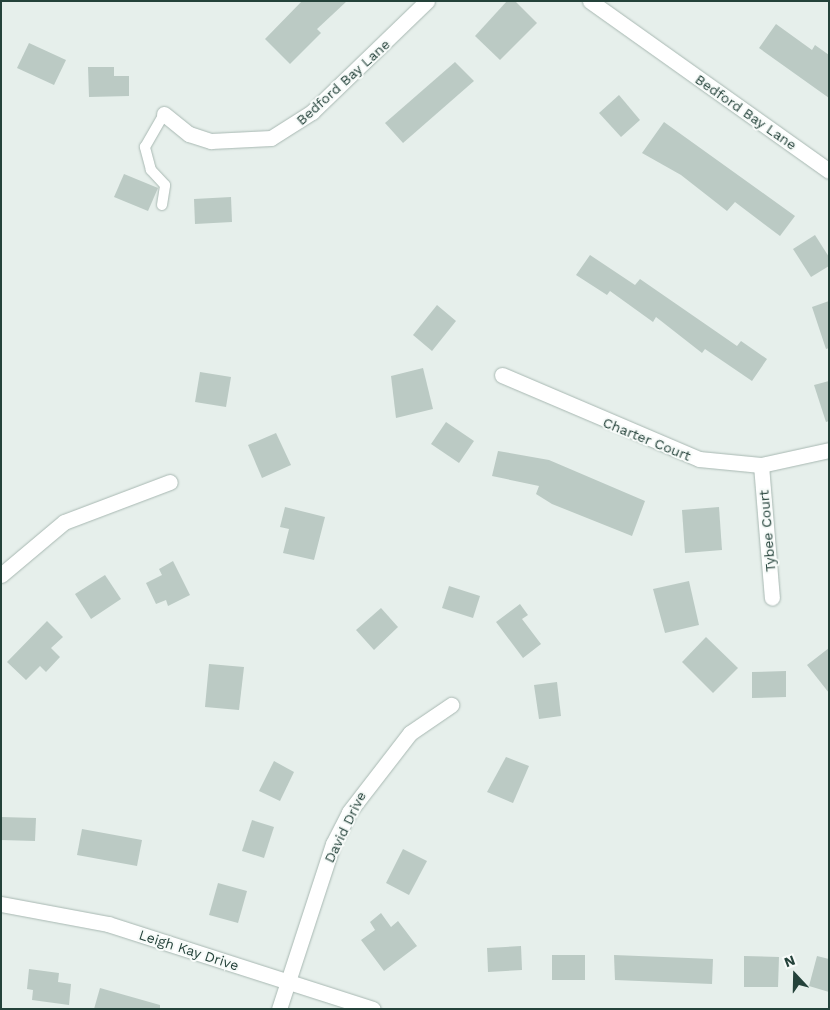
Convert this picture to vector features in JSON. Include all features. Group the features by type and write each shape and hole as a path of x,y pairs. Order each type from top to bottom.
{"street":[{"name":"Bedford Bay Lane","path":"164,114 189,134 211,141 271,138 312,112 427,1"},
{"name":"Bedford Bay Lane","path":"590,1 829,171"},
{"name":"Charter Court","path":"502,375 677,454 726,464 761,465 829,450"},
{"name":"Tybee Court","path":"761,465 772,598"},
{"path":"1,575 64,522 170,482"},
{"name":"David Drive","path":"279,1009 333,844 349,812 410,733 451,705"},
{"name":"Leigh Kay Drive","path":"1,904 108,924 373,1009"}],"lane":[{"path":"162,205 165,185 151,170 145,147 164,114"}],"building":[{"path":"302,1 347,1 317,29 321,33 290,64 265,39"},
{"path":"507,1 515,1 537,23 500,60 475,36"},
{"path":"776,24 812,50 815,45 829,55 829,98 759,48"},
{"path":"29,43 66,60 54,85 17,68"},
{"path":"455,62 474,81 403,143 385,123"},
{"path":"88,67 114,67 114,76 129,76 129,96 89,97"},
{"path":"619,95 640,120 621,137 599,113"},
{"path":"664,122 795,216 780,236 735,202 727,211 681,175 642,153"},
{"path":"124,174 158,188 148,211 114,197"},
{"path":"231,197 232,222 195,224 194,199"},
{"path":"815,235 829,257 829,266 811,277 793,249"},
{"path":"590,255 635,285 640,279 737,346 741,341 767,359 752,381 705,349 702,353 656,317 653,322 610,291 607,295 576,275"},
{"path":"829,301 829,348 826,349 812,307"},
{"path":"437,305 456,321 432,351 413,335"},
{"path":"423,368 433,409 396,418 391,376"},
{"path":"200,372 231,377 226,407 195,402"},
{"path":"829,381 829,421 826,422 814,385"},
{"path":"446,422 474,441 459,463 431,444"},
{"path":"276,433 291,465 262,478 248,445"},
{"path":"498,451 549,460 645,501 632,536 552,504 536,494 539,486 492,476"},
{"path":"285,507 325,517 314,560 283,553 289,529 280,527"},
{"path":"719,507 722,550 685,553 682,510"},
{"path":"173,561 190,595 168,606 166,600 156,604 146,583 162,575 159,569"},
{"path":"105,575 121,599 91,619 75,594"},
{"path":"689,581 699,625 665,633 653,589"},
{"path":"449,586 480,596 473,618 442,608"},
{"path":"520,604 528,615 522,619 541,644 523,658 496,622"},
{"path":"381,608 398,627 374,650 356,630"},
{"path":"47,621 63,637 51,648 60,657 46,672 40,666 26,680 7,662"},
{"path":"706,637 738,668 713,693 682,662"},
{"path":"829,648 829,693 807,665"},
{"path":"209,664 244,667 239,710 205,707"},
{"path":"786,671 786,697 752,698 752,672"},
{"path":"557,682 561,716 539,719 534,685"},
{"path":"506,757 529,766 513,803 487,792"},
{"path":"274,761 294,772 280,801 259,791"},
{"path":"1,817 36,818 35,841 1,840"},
{"path":"252,820 274,827 264,858 242,851"},
{"path":"82,829 142,840 137,866 77,855"},
{"path":"403,849 427,861 409,895 386,883"},
{"path":"218,883 247,891 238,923 209,915"},
{"path":"381,913 391,927 398,921 417,946 384,971 361,940 375,930 370,922"},
{"path":"521,946 522,970 488,972 487,948"},
{"path":"552,955 585,955 585,980 552,980"},
{"path":"614,955 713,959 712,984 615,980"},
{"path":"744,956 779,957 778,987 744,987"},
{"path":"817,956 829,959 829,992 809,986"},
{"path":"29,969 59,973 58,982 71,984 69,1005 32,1000 33,990 27,989"},
{"path":"100,988 160,1005 160,1009 94,1009"}]}
